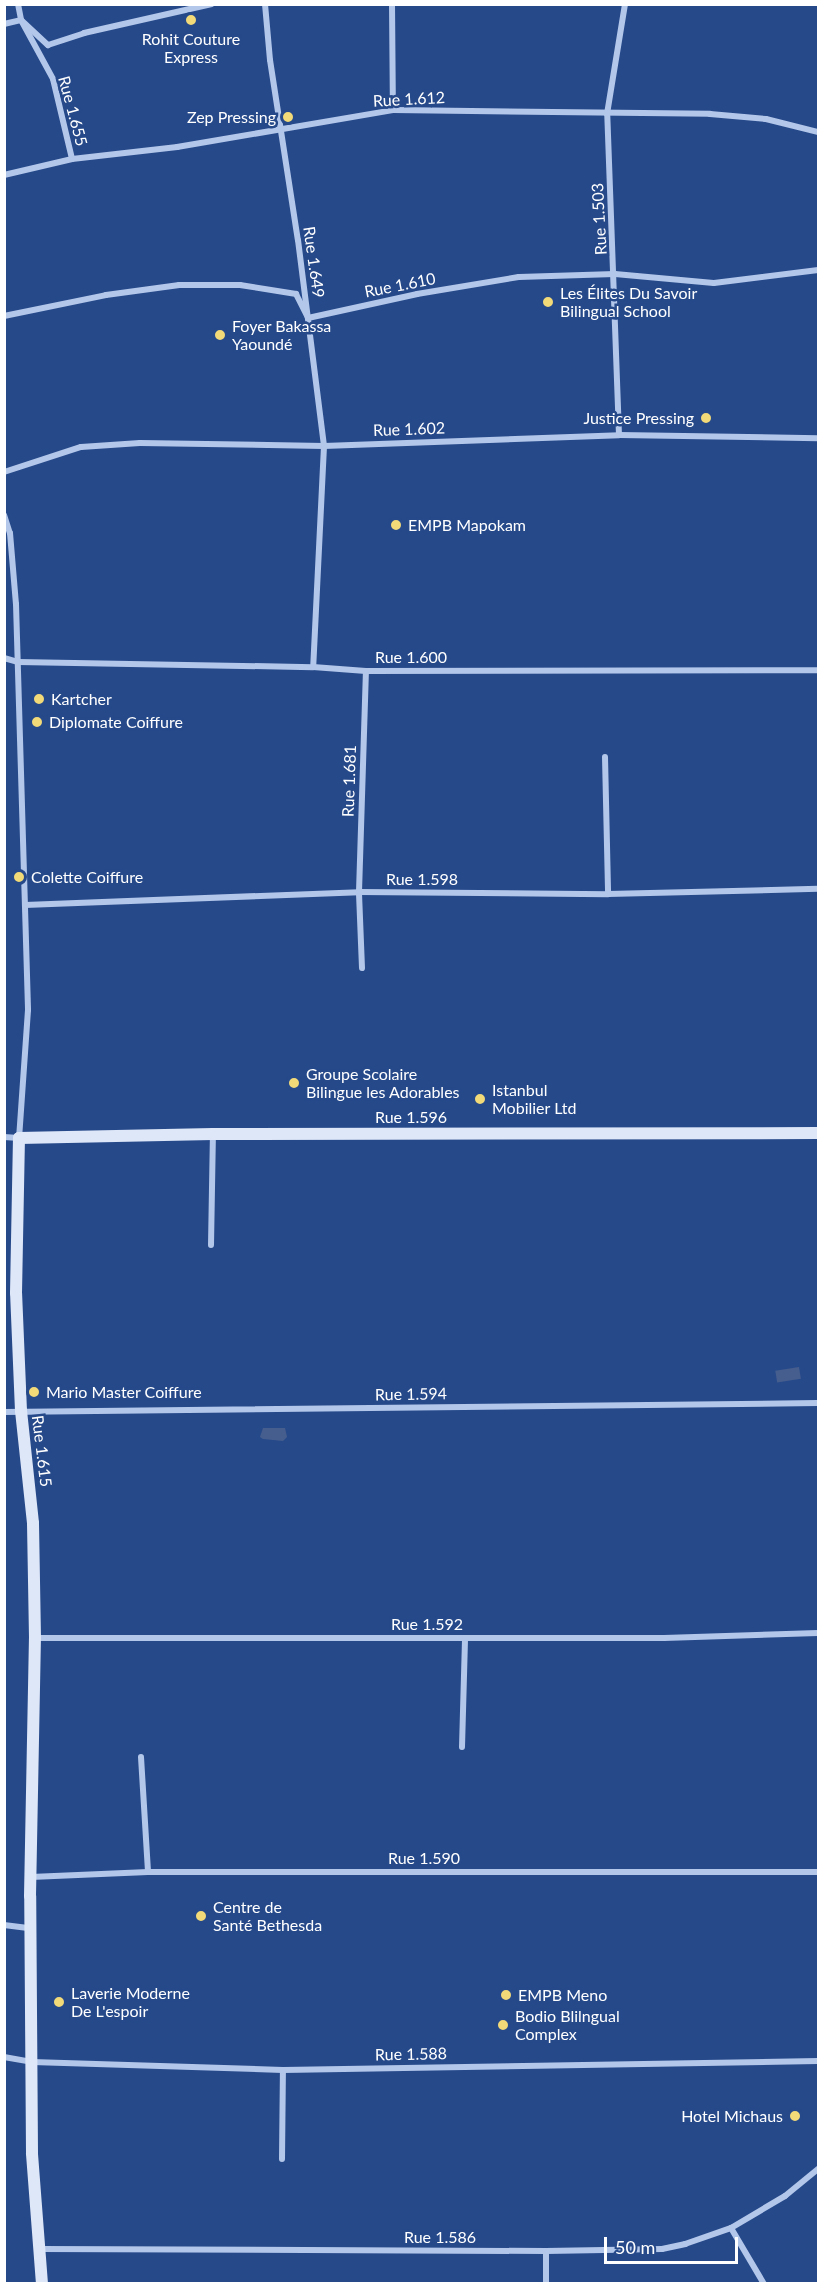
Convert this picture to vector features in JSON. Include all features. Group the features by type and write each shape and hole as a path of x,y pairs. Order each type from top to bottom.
{"street":[{"name":"Rue 1.655","path":"18,4 21,20 53,79 72,159"},
{"path":"4,24 21,20 48,45 84,33 212,4"},
{"name":"Rue 1.649","path":"265,4 324,446 313,667"},
{"path":"393,4 393,110"},
{"name":"Rue 1.503","path":"619,435 615,274 607,114 625,4"},
{"name":"Rue 1.612","path":"4,175 72,159 177,147 393,110 710,114 766,119 819,132"},
{"name":"Rue 1.610","path":"308,318 417,294 519,277 615,274 714,283 819,270"},
{"path":"4,316 106,295 169,287 240,285 296,294 308,318"},
{"name":"Rue 1.602","path":"4,472 81,447 140,443 324,446 619,435 819,438"},
{"name":"Rue 1.615","path":"4,515 10,534 14,565 28,1010 10,1292 32,1503 35,1638 30,1876 32,2153 42,2283"},
{"name":"Rue 1.600","path":"4,658 18,662 313,667 366,671 819,670"},
{"name":"Rue 1.681","path":"362,968 359,892 366,671"},
{"path":"605,757 608,894"},
{"name":"Rue 1.598","path":"25,905 359,892 608,894 819,889"},
{"path":"211,1245 213,1134"},
{"name":"Rue 1.596","path":"4,1137 213,1134 819,1134"},
{"name":"Rue 1.594","path":"4,1412 819,1402"},
{"name":"Rue 1.592","path":"35,1638 664,1638 819,1634"},
{"path":"462,1747 465,1638"},
{"path":"141,1757 148,1872"},
{"name":"Rue 1.590","path":"30,1876 148,1872 819,1872"},
{"path":"4,1925 30,1928"},
{"name":"Rue 1.588","path":"4,2057 32,2062 283,2070 819,2061"},
{"path":"282,2159 283,2070"},
{"name":"Rue 1.586","path":"40,2249 546,2252 662,2249 685,2244 731,2228 785,2196 819,2169"},
{"path":"731,2228 764,2283"},
{"path":"546,2252 546,2283"}],"water":[{"path":"799,1367 801,1379 777,1383 775,1371"},
{"path":"263,1428 285,1428 287,1437 283,1441 263,1439 260,1437"}],"place":[{"name":"Rohit Couture Express","path":"191,20"},
{"name":"Zep Pressing","path":"288,117"},
{"name":"Les Élites Du Savoir Bilingual School","path":"548,302"},
{"name":"Foyer Bakassa Yaoundé","path":"220,335"},
{"name":"Justice Pressing","path":"706,418"},
{"name":"EMPB Mapokam","path":"396,525"},
{"name":"Kartcher","path":"39,699"},
{"name":"Diplomate Coiffure","path":"37,722"},
{"name":"Colette Coiffure","path":"19,877"},
{"name":"Groupe Scolaire Bilingue les Adorables","path":"294,1083"},
{"name":"Istanbul Mobilier Ltd","path":"480,1099"},
{"name":"Mario Master Coiffure","path":"34,1392"},
{"name":"Centre de Santé Bethesda","path":"201,1916"},
{"name":"EMPB Meno","path":"506,1995"},
{"name":"Laverie Moderne De L'espoir","path":"59,2002"},
{"name":"Bodio Blilngual Complex","path":"503,2025"},
{"name":"Hotel Michaus","path":"795,2116"}]}
